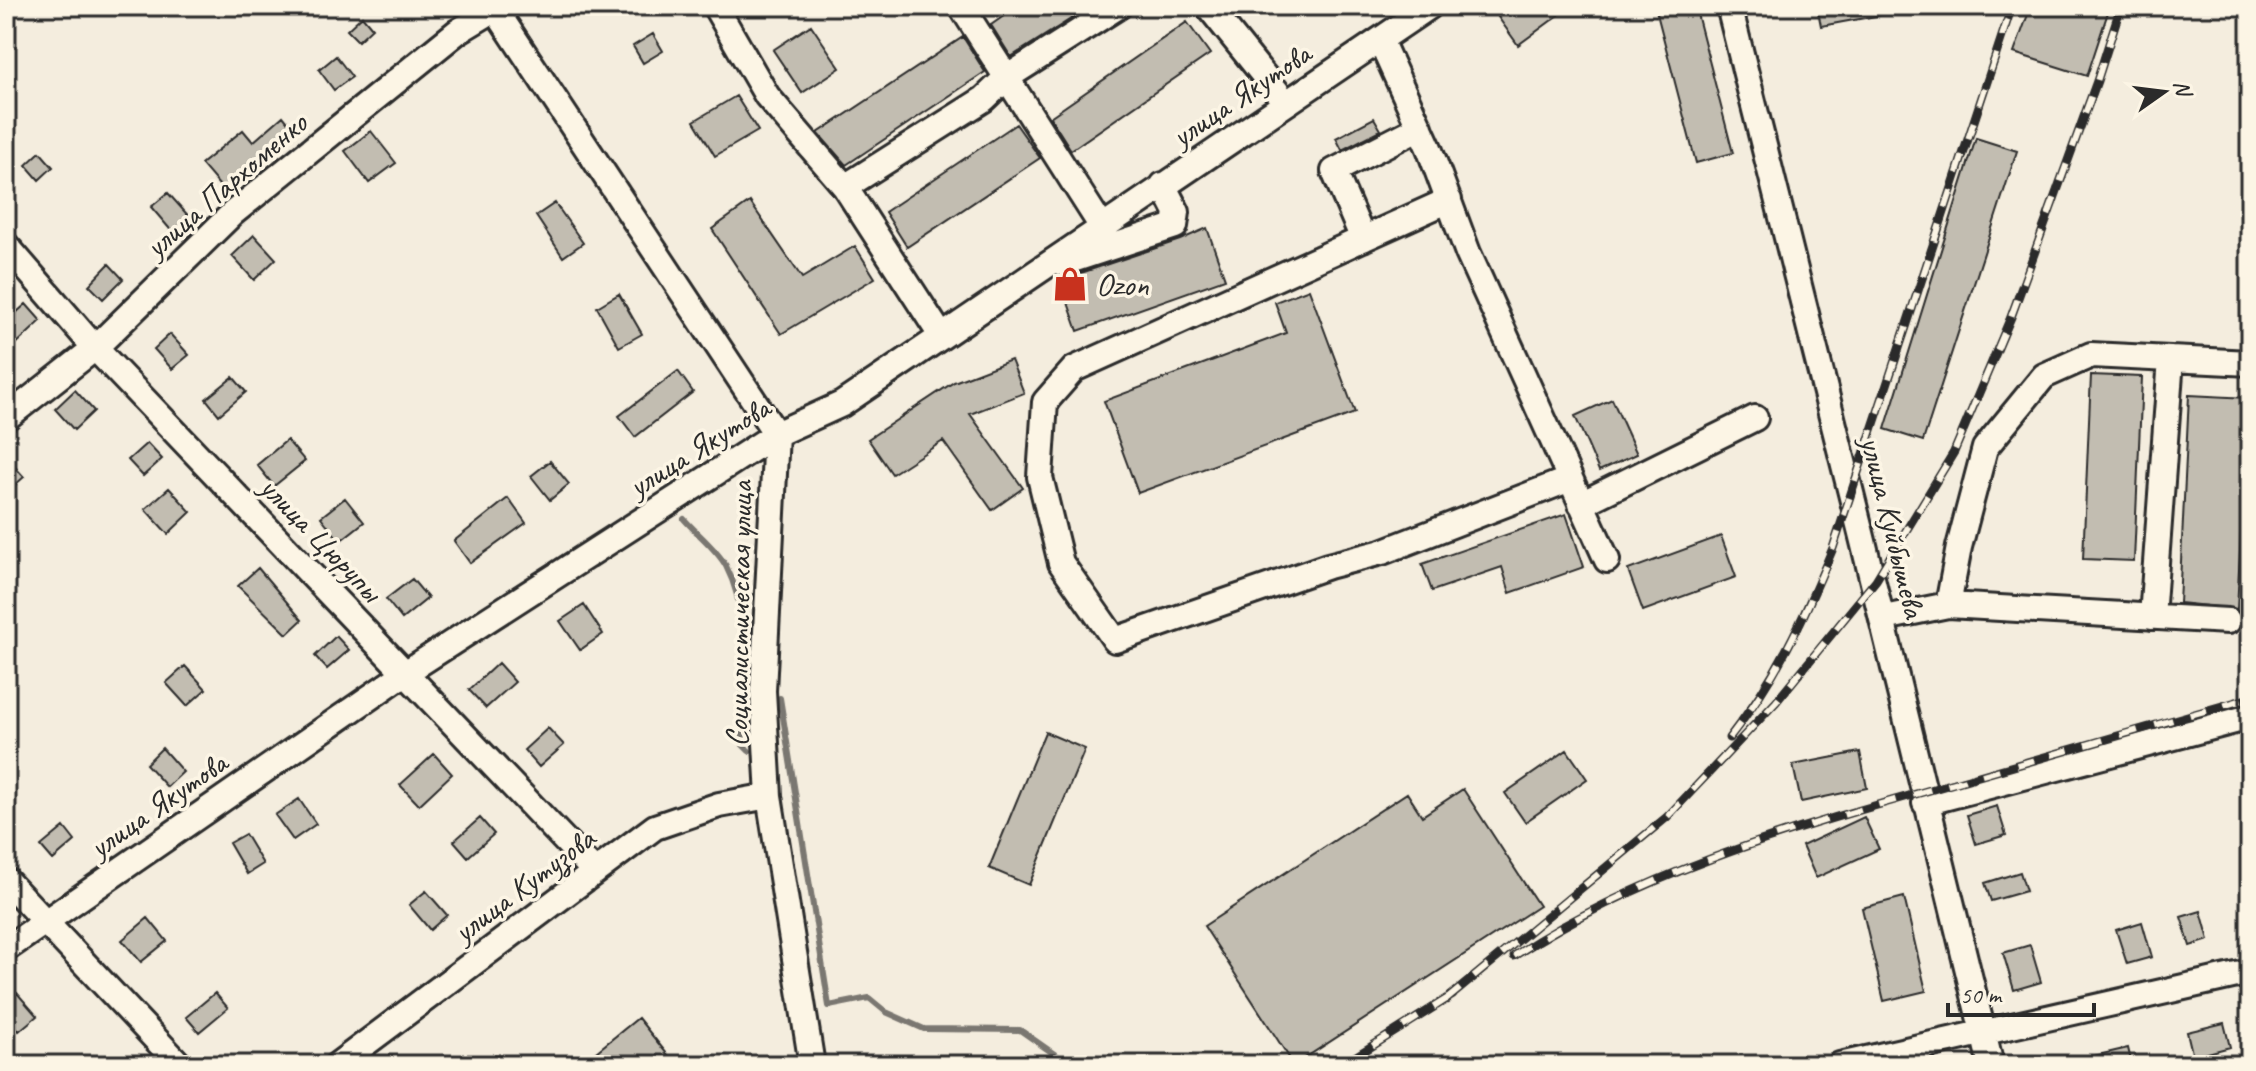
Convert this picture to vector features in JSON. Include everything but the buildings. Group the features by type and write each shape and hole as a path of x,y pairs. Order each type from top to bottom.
{"street":[{"path":"715,6 767,96 845,187 940,334"},
{"path":"961,6 1102,227"},
{"path":"845,187 984,99 1006,78 1119,6"},
{"path":"1208,6 1286,103"},
{"name":"улица Якутова","path":"6,949 405,673 776,434 842,404 940,334 1430,6"},
{"name":"улица Куйбышева","path":"1729,6 1884,618 1925,803 1991,1065"},
{"path":"494,7 776,434"},
{"name":"улица Пархоменко","path":"6,418 95,348 233,213 457,32 494,7"},
{"path":"1380,40 1420,127 1468,253 1607,560"},
{"path":"1363,239 1334,171 1420,127"},
{"path":"1030,274 1175,226 1177,212 1163,185"},
{"path":"1449,200 1074,369 1045,402 1040,477 1061,563 1115,640 1328,566 1382,552 1570,479"},
{"name":"улица Цюрупы","path":"6,245 95,348 595,872"},
{"path":"1948,605 1959,547 1985,448 2044,376 2091,355 2250,363"},
{"path":"2152,617 2171,359"},
{"path":"1581,504 1755,418"},
{"name":"Социалистическая улица","path":"776,434 763,691 769,796 812,1065"},
{"path":"1884,618 1948,605 2228,621"},
{"path":"1925,803 2250,717"},
{"name":"улица Кутузова","path":"337,1065 655,827 719,805 769,796"},
{"path":"6,880 180,1065"},
{"path":"1840,1065 2250,972"}],"waterway":[{"path":"684,519 722,560 735,587 743,631 743,745 749,751"},
{"path":"780,698 829,1006 869,998 886,1012 924,1029 1020,1030 1070,1065"}],"railway":[{"path":"1729,738 1788,647 1833,548 2012,6"},
{"path":"1446,1000 1667,817 1776,702 1876,580 1954,452 2011,317 2121,6"},
{"path":"1514,956 1611,901 1712,858 1870,807 2250,698"},
{"path":"1342,1065 1453,995"}],"place":[{"name":"Ozon","path":"1070,284"}]}
